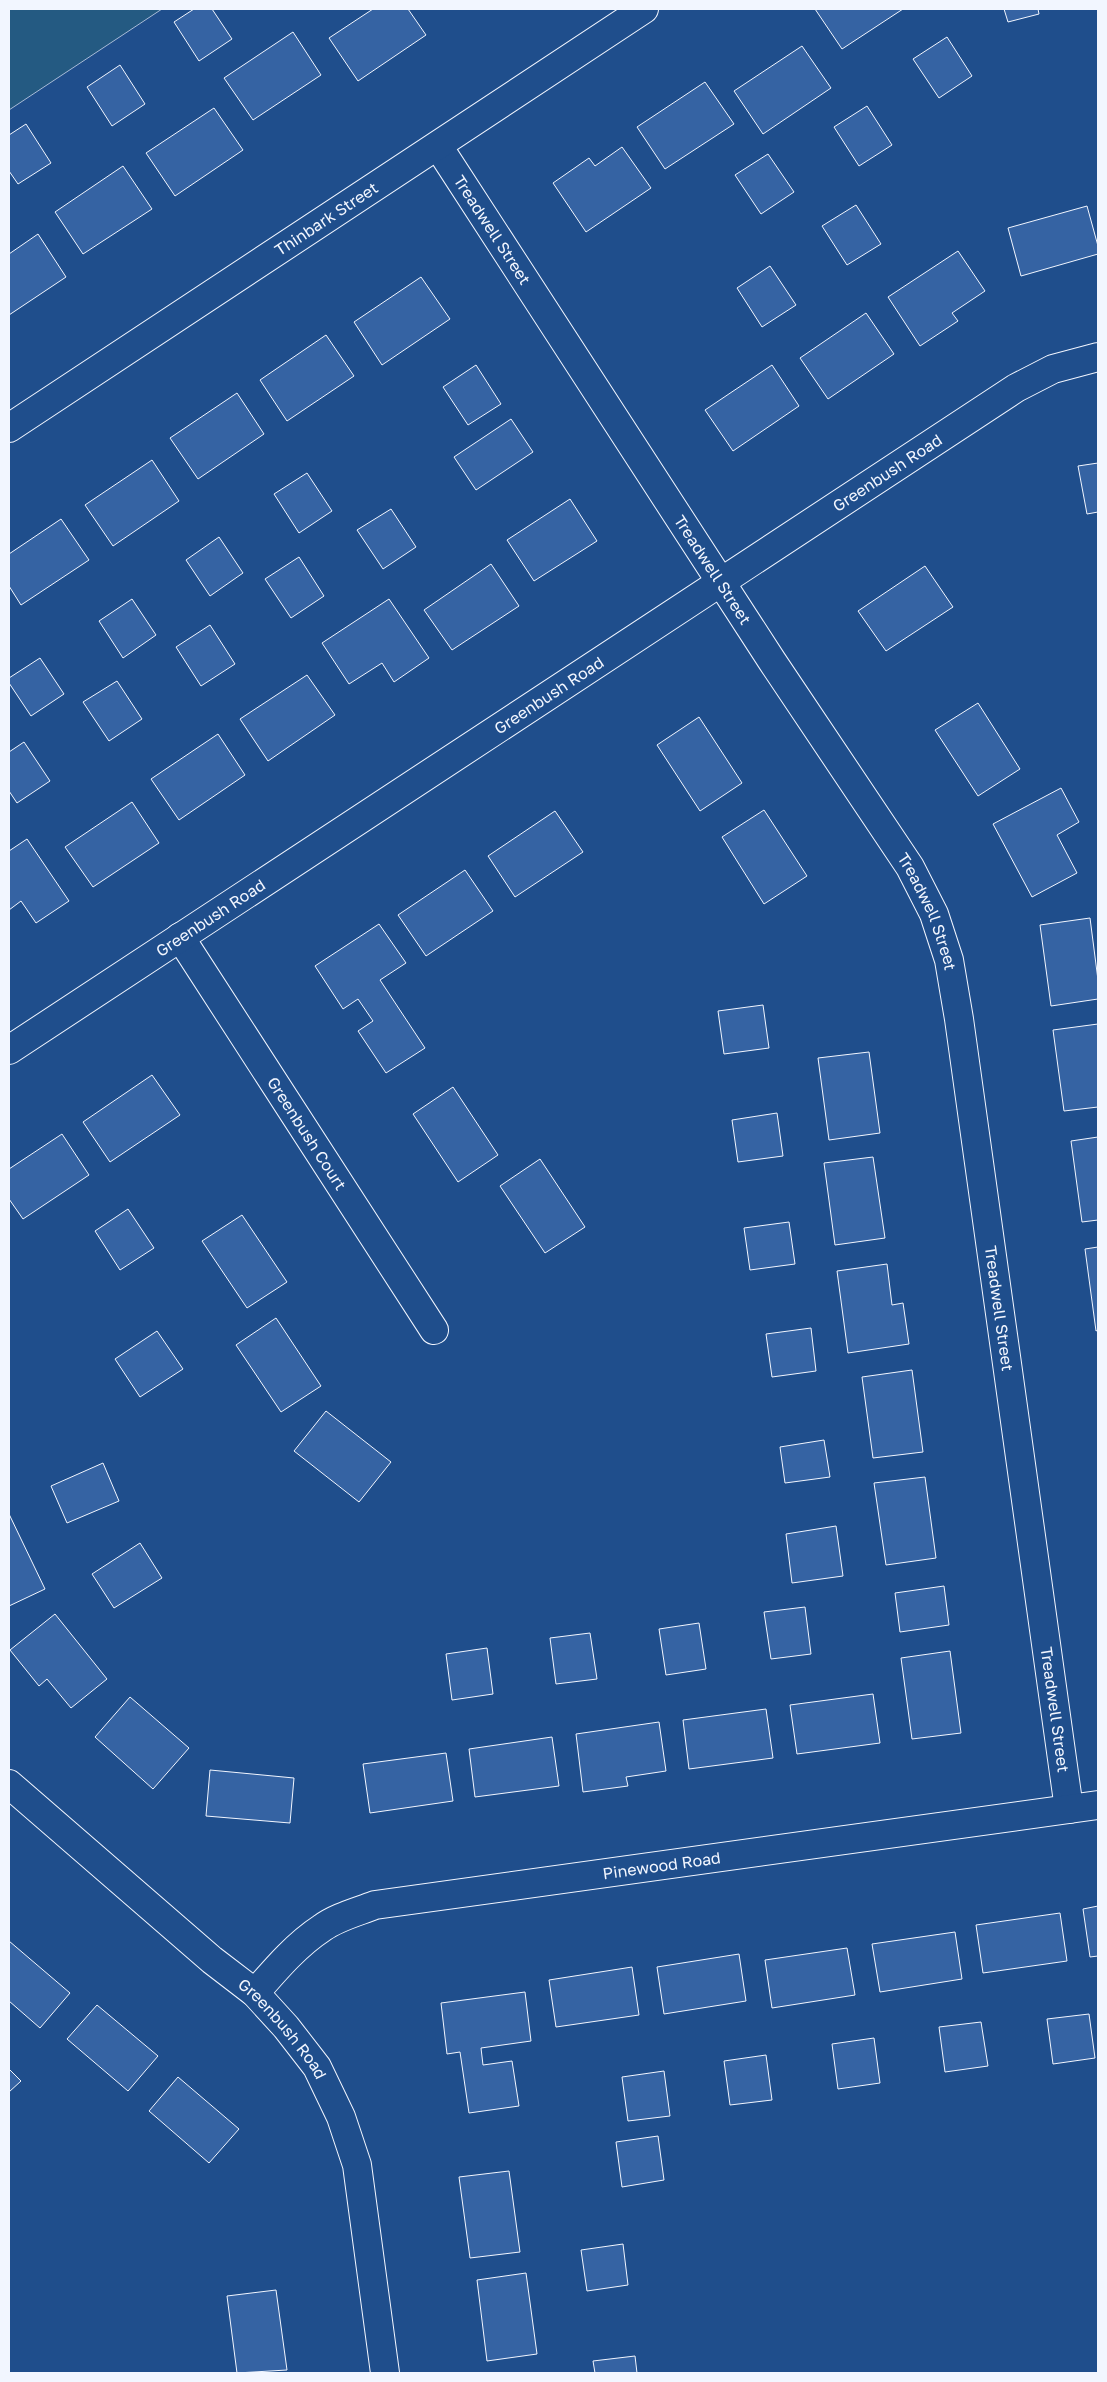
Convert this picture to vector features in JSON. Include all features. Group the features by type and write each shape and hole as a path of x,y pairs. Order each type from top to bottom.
{"street":[{"name":"Thinbark Street","path":"9,428 644,9"},
{"name":"Treadwell Street","path":"438,146 721,582 910,867 934,914 949,960 959,1019 1069,1809"},
{"name":"Greenbush Road","path":"9,1050 1016,388 1053,369 1098,357"},
{"name":"Greenbush Court","path":"180,937 434,1330"},
{"name":"Greenbush Road","path":"9,1784 212,1960 255,1993 286,2027 317,2067 341,2117 357,2165 385,2373"},
{"name":"Pinewood Road","path":"255,1993 282,1962 322,1928 343,1916 375,1905 1098,1804"}],"shaded area":[{"path":"9,9 162,9 9,110"}],"building":[{"path":"194,9 212,9 232,39 199,61 174,22"},
{"path":"373,9 408,9 426,35 358,81 329,38"},
{"path":"815,9 903,9 842,49"},
{"path":"1004,9 1038,9 1039,14 1008,22"},
{"path":"293,32 321,75 253,120 224,78"},
{"path":"947,37 972,76 939,98 913,59"},
{"path":"802,46 831,88 763,134 734,91"},
{"path":"120,65 145,104 112,126 87,87"},
{"path":"705,82 734,124 665,169 637,127"},
{"path":"867,106 892,145 859,166 834,127"},
{"path":"214,108 243,150 175,196 146,153"},
{"path":"26,124 51,163 18,184 9,171 9,135"},
{"path":"622,147 651,188 586,232 553,183 589,158 595,166"},
{"path":"768,154 794,192 761,214 735,175"},
{"path":"123,166 152,209 83,254 55,212"},
{"path":"856,205 881,244 847,265 822,226"},
{"path":"1087,206 1098,246 1098,254 1021,276 1008,228"},
{"path":"38,234 66,277 9,315 9,254"},
{"path":"958,251 985,291 952,313 958,321 920,346 888,297"},
{"path":"770,266 796,305 762,327 737,288"},
{"path":"421,277 450,319 382,365 354,322"},
{"path":"866,313 894,354 828,399 800,358"},
{"path":"326,335 354,376 287,421 260,380"},
{"path":"476,365 501,404 468,425 443,387"},
{"path":"772,365 799,406 733,451 705,410"},
{"path":"237,393 264,434 198,479 170,438"},
{"path":"511,419 533,452 476,490 454,457"},
{"path":"152,460 179,501 113,546 85,505"},
{"path":"1098,463 1098,512 1087,514 1078,466"},
{"path":"307,473 332,511 299,533 274,494"},
{"path":"570,499 597,541 534,581 507,540"},
{"path":"391,509 416,547 383,569 357,530"},
{"path":"61,519 89,560 21,605 9,586 9,554"},
{"path":"219,537 243,573 210,596 186,560"},
{"path":"299,557 324,596 291,618 265,579"},
{"path":"491,564 519,606 452,650 424,610"},
{"path":"925,566 953,607 886,651 858,611"},
{"path":"132,599 156,635 123,658 99,621"},
{"path":"389,599 429,658 394,682 382,663 349,684 322,643"},
{"path":"210,625 235,664 201,686 176,647"},
{"path":"40,658 64,694 31,716 9,683 9,678"},
{"path":"307,675 335,715 268,761 240,719"},
{"path":"117,681 142,719 109,741 83,702"},
{"path":"978,703 1020,769 978,796 935,730"},
{"path":"699,717 742,783 700,811 657,745"},
{"path":"218,734 245,775 179,820 151,779"},
{"path":"24,742 50,781 17,803 9,791 9,752"},
{"path":"1061,788 1079,822 1057,835 1077,873 1032,897 993,824"},
{"path":"132,802 159,843 93,887 65,847"},
{"path":"764,810 807,876 764,904 722,837"},
{"path":"555,811 583,852 515,897 488,856"},
{"path":"27,839 69,901 36,923 21,901 9,910 9,851"},
{"path":"465,870 493,911 426,956 398,915"},
{"path":"1090,918 1098,980 1098,999 1051,1006 1040,925"},
{"path":"379,924 406,963 380,980 425,1048 386,1073 358,1031 373,1021 358,999 343,1009 315,966"},
{"path":"763,1005 769,1048 724,1054 718,1011"},
{"path":"1098,1024 1098,1107 1064,1111 1053,1030"},
{"path":"869,1052 880,1133 829,1140 818,1058"},
{"path":"152,1075 180,1115 110,1162 83,1122"},
{"path":"453,1087 498,1155 458,1182 413,1114"},
{"path":"777,1113 783,1156 738,1162 732,1120"},
{"path":"62,1134 89,1175 23,1219 9,1199 9,1169"},
{"path":"1098,1137 1098,1220 1082,1222 1071,1141"},
{"path":"873,1157 885,1238 835,1245 824,1163"},
{"path":"540,1159 585,1227 545,1253 500,1186"},
{"path":"128,1209 154,1248 120,1270 95,1231"},
{"path":"242,1215 287,1282 247,1308 202,1241"},
{"path":"789,1222 795,1264 750,1270 744,1228"},
{"path":"1098,1247 1098,1330 1096,1331 1085,1249"},
{"path":"887,1264 892,1305 903,1303 909,1344 848,1353 837,1271"},
{"path":"276,1318 321,1386 281,1412 236,1345"},
{"path":"811,1328 816,1371 772,1377 766,1334"},
{"path":"157,1331 183,1369 140,1397 115,1359"},
{"path":"912,1370 923,1452 873,1458 862,1377"},
{"path":"326,1411 391,1462 359,1502 294,1451"},
{"path":"824,1440 830,1477 785,1483 780,1447"},
{"path":"103,1463 119,1501 67,1523 51,1486"},
{"path":"925,1477 936,1558 886,1565 874,1483"},
{"path":"9,1514 45,1589 9,1606"},
{"path":"836,1526 843,1576 792,1583 786,1534"},
{"path":"140,1543 162,1578 114,1608 92,1574"},
{"path":"944,1586 949,1625 900,1632 895,1593"},
{"path":"805,1607 811,1654 771,1659 764,1612"},
{"path":"55,1614 107,1679 71,1708 47,1679 39,1686 10,1650"},
{"path":"699,1623 706,1669 666,1675 659,1629"},
{"path":"590,1633 597,1679 556,1684 550,1638"},
{"path":"487,1648 493,1694 452,1700 446,1654"},
{"path":"950,1651 961,1733 912,1739 901,1658"},
{"path":"873,1694 880,1743 797,1754 790,1705"},
{"path":"130,1697 189,1748 153,1789 95,1737"},
{"path":"766,1709 773,1758 689,1769 683,1720"},
{"path":"659,1722 666,1771 626,1777 628,1786 583,1792 576,1734"},
{"path":"552,1737 559,1786 475,1797 469,1749"},
{"path":"446,1753 453,1801 370,1813 363,1764"},
{"path":"210,1770 294,1778 290,1823 206,1816"},
{"path":"1098,1906 1098,1956 1090,1957 1083,1909"},
{"path":"1060,1913 1067,1961 983,1973 976,1925"},
{"path":"955,1932 962,1979 880,1992 872,1944"},
{"path":"9,1941 70,1993 40,2028 9,2001"},
{"path":"847,1948 855,1995 772,2008 765,1960"},
{"path":"739,1954 746,2001 664,2014 657,1967"},
{"path":"632,1967 639,2015 556,2027 549,1980"},
{"path":"525,1992 531,2041 481,2048 483,2065 512,2061 519,2106 469,2113 460,2052 447,2054 441,2003"},
{"path":"97,2005 158,2056 128,2091 67,2039"},
{"path":"1089,2014 1095,2058 1053,2064 1047,2019"},
{"path":"981,2022 988,2066 945,2072 939,2027"},
{"path":"874,2038 880,2083 838,2089 832,2044"},
{"path":"766,2055 772,2100 730,2105 724,2061"},
{"path":"9,2069 21,2081 9,2092"},
{"path":"664,2071 670,2116 628,2121 622,2077"},
{"path":"178,2077 239,2129 209,2163 149,2111"},
{"path":"658,2136 664,2180 622,2187 616,2142"},
{"path":"509,2171 520,2252 470,2258 459,2177"},
{"path":"623,2244 628,2285 587,2291 581,2250"},
{"path":"526,2273 537,2354 487,2361 477,2280"},
{"path":"276,2290 287,2370 237,2373 227,2296"},
{"path":"635,2356 637,2373 595,2373 593,2361"}]}
